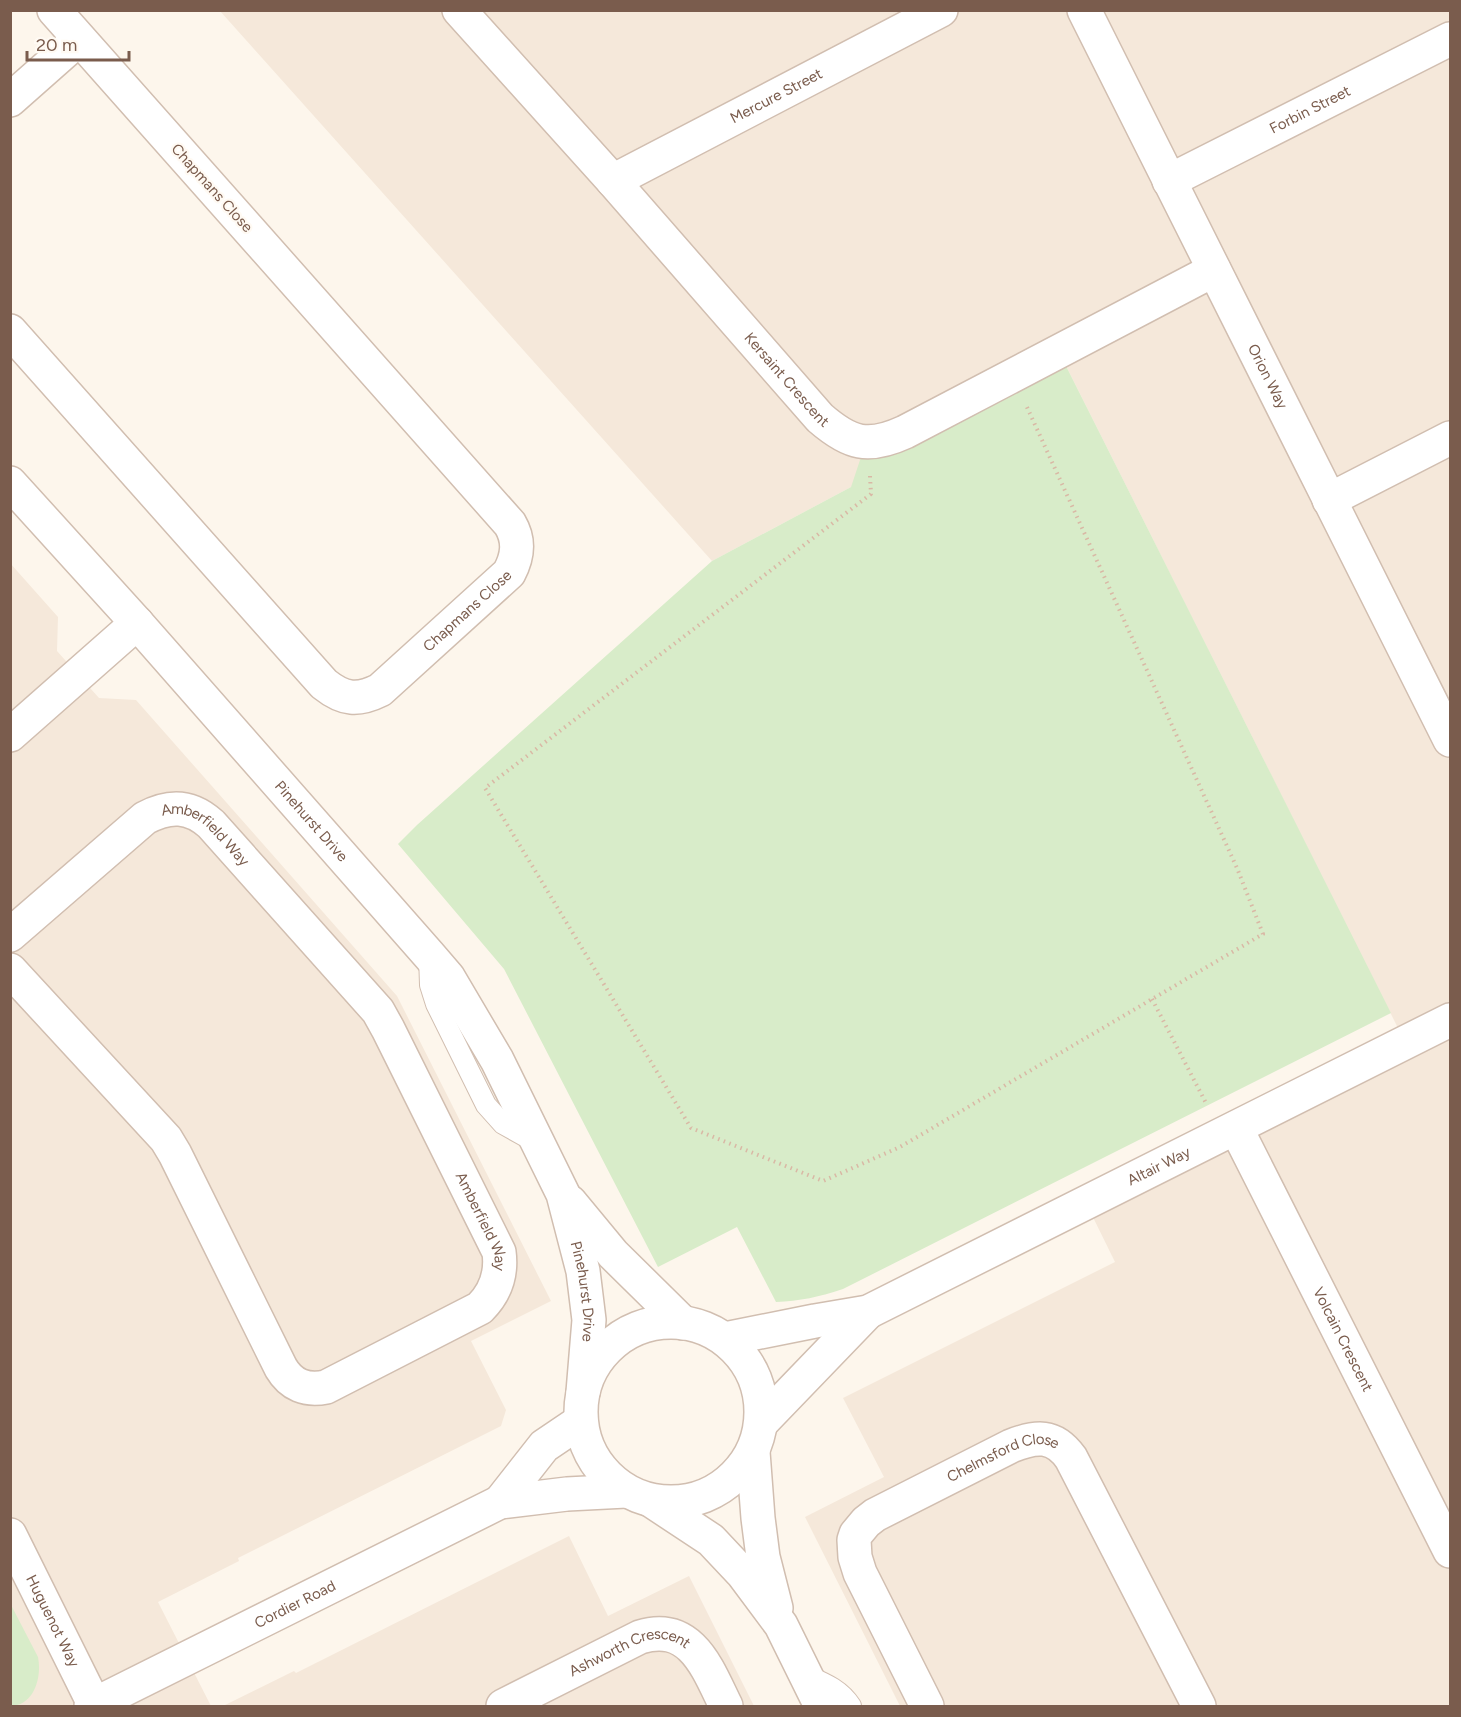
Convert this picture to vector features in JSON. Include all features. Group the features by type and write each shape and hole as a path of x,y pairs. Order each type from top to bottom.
{"street":[{"name":"Chapmans Close","path":"10,332 333,692 355,698 368,696 380,690 509,573 515,560 517,540 510,524 54,10"},
{"name":"Kersaint Crescent","path":"459,10 613,181 820,418 848,438 868,442"},
{"name":"Mercure Street","path":"613,181 941,10"},
{"name":"Orion Way","path":"1084,10 1450,740"},
{"path":"10,100 79,39"},
{"name":"Forbin Street","path":"1169,181 1450,39"},
{"path":"868,442 890,438 905,432 1214,270"},
{"path":"1329,500 1450,438"},
{"name":"Pinehurst Drive","path":"10,483 137,623 429,955 448,977 471,1014 498,1060 563,1194 583,1271 589,1320 582,1406"},
{"path":"10,735 137,623"},
{"name":"Amberfield Way","path":"10,935 145,818 157,811 171,808 184,809 204,817 378,1011 498,1252 500,1271 492,1294 480,1308 326,1387 306,1388 292,1382 280,1368 166,1139 10,970"},
{"name":"Altair Way","path":"725,1339 868,1312 1450,1020"},
{"name":"Volcain Crescent","path":"1229,1131 1450,1551"},
{"name":"Pinehurst Drive","path":"563,1194 614,1254 683,1323"},
{"name":"Altair Way","path":"758,1437 868,1312"},
{"path":"781,1625 764,1557 758,1518 760,1390 747,1362 725,1339 698,1324 666,1321 636,1328 612,1343 593,1365 582,1406 589,1449 604,1473 711,1540 743,1574 781,1625 821,1707"},
{"name":"Cordier Road","path":"500,1502 544,1446 582,1406"},
{"path":"639,1496 681,1502 709,1495 735,1478 758,1437"},
{"name":"Chelmsford Close","path":"927,1707 860,1573 854,1549 856,1534 875,1515 1011,1446 1041,1438 1056,1442 1071,1458 1199,1707"},
{"name":"Cordier Road","path":"94,1706 500,1502 567,1494 639,1496"},
{"name":"Huguenot Way","path":"10,1535 94,1706"},
{"name":"Ashworth Crescent","path":"503,1707 640,1637 659,1633 681,1638 691,1645 699,1654 726,1707"}],"lane":[{"path":"806,1675 836,1689 851,1707"}],"path":[{"path":"868,442 871,494 485,788 691,1128 823,1182 900,1147 1263,934 1237,867 1012,376"},
{"path":"1152,999 1229,1131"}],"shaded area":[{"path":"220,11 1450,11 1450,1706 900,1706 805,1517 884,1477 843,1398 1115,1262 1085,1201 1405,1042 1065,364 851,487 712,561"},
{"path":"10,563 58,617 57,651 99,698 136,700 397,996 551,1301 471,1341 506,1410 501,1426 238,1558 239,1561 158,1602 211,1706 11,1706"},
{"path":"569,1536 608,1616 689,1576 754,1706 223,1706 294,1671 296,1673"}],"green space":[{"path":"1065,364 1391,1013 843,1289 810,1298 776,1302 737,1227 658,1267 504,969 398,844 712,561 851,487 861,457"},
{"path":"10,1603 38,1657 39,1673 31,1696 19,1705 10,1706"}]}
